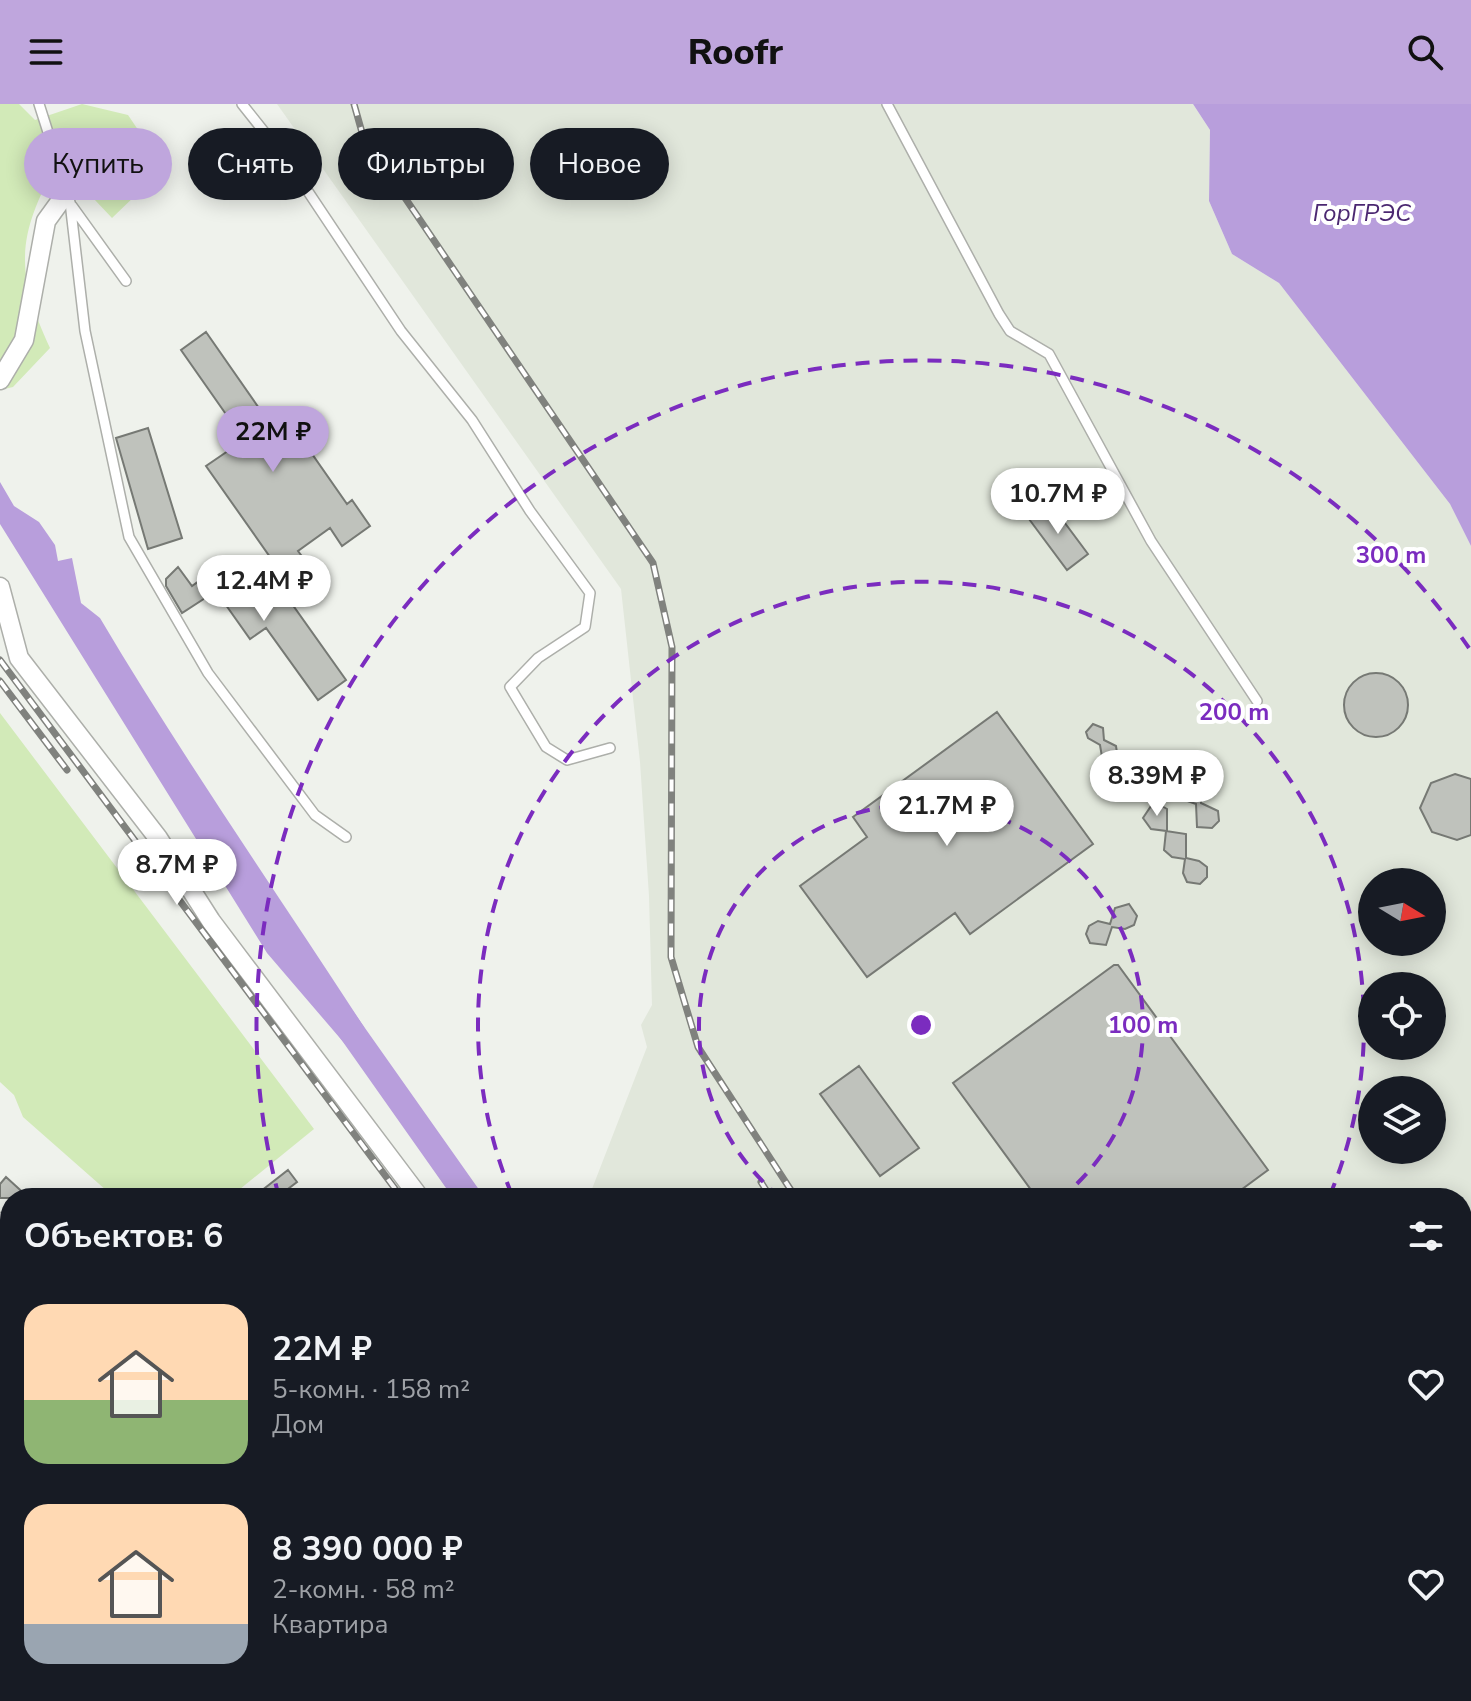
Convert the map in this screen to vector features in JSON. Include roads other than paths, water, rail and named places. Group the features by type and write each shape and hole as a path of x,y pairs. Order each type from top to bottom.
{"street":[{"path":"0,380 24,340 46,221 65,200"},
{"path":"0,587 19,658 158,838 211,921 412,1188"}],"lane":[{"path":"39,104 46,128"},
{"path":"242,104 289,163 401,331 472,420 530,511 590,593 585,627 538,658 510,687 546,747 567,760 610,748"},
{"path":"887,104 999,314 1010,331 1049,354 1151,541 1257,701"},
{"path":"68,200 85,331 129,537 208,673 315,815 346,837"},
{"path":"70,200 126,281"}],"water":[{"name":"ГорГРЭС","path":"1193,104 1471,104 1471,546 1450,504 1279,283 1232,254 1209,201 1210,130"},
{"path":"0,482 14,506 39,522 55,545 58,561 72,558 81,603 100,618 197,773 364,1027 369,1043 351,1051 267,953 0,524"}],"waterway":[{"path":"342,1018 462,1188"}],"railway":[{"path":"354,104 363,136 653,563 672,647 671,957 698,1047 790,1188"},
{"path":"0,660 395,1188"},
{"path":"0,681 67,770"},
{"path":"761,1182 765,1188"}]}
